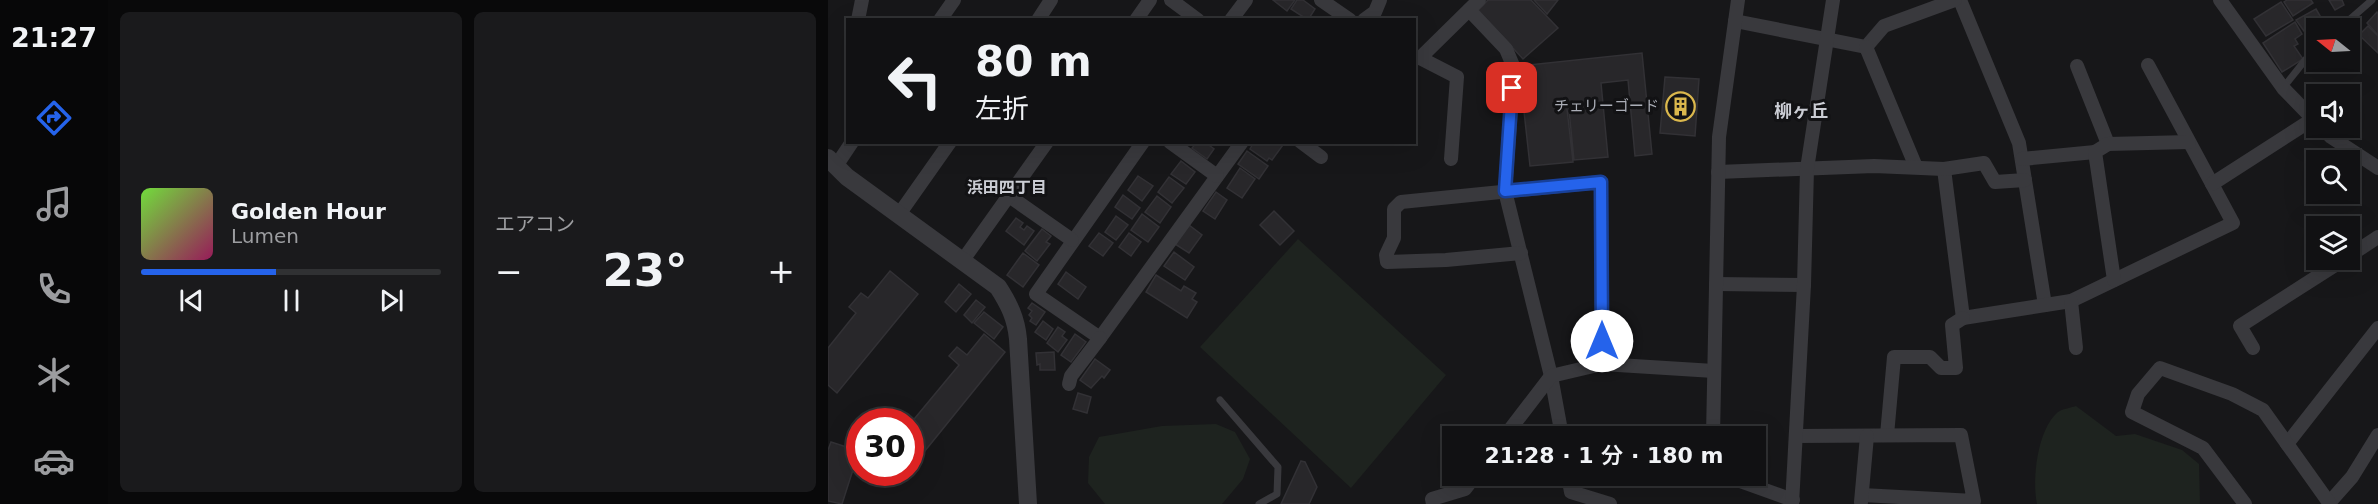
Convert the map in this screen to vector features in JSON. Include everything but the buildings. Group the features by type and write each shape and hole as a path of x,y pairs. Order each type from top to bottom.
{"street":[{"path":"858,18 862,0"},
{"path":"941,18 954,0"},
{"path":"1039,18 1052,0"},
{"path":"1137,18 1150,0"},
{"path":"1171,0 1195,18"},
{"path":"1232,18 1246,0"},
{"path":"1321,0 1334,15"},
{"path":"1367,18 1375,12 1380,0"},
{"path":"1451,159 1457,77 1420,58 1479,0"},
{"path":"1713,426 1720,115 1738,0"},
{"path":"1752,486 1793,502 1808,169 1833,0"},
{"path":"1866,47 1884,26 1955,0"},
{"path":"1960,0 2019,143 2045,305"},
{"path":"2224,1 2283,88 2306,112"},
{"path":"1469,10 1506,49 1514,68 1505,191 1551,376 1560,426"},
{"path":"1735,21 1866,47"},
{"path":"1866,47 1916,168"},
{"path":"1887,435 1894,357 1930,357 1941,368 1956,368 1952,325 1963,318 2071,301 2233,223 2148,65"},
{"path":"2077,66 2108,144"},
{"path":"2212,184 2306,129"},
{"path":"2333,138 2378,168"},
{"path":"2022,159 2095,152 2108,144 2189,142"},
{"path":"850,144 832,162 998,287 1011,306 1016,323 1028,504"},
{"path":"900,213 949,144"},
{"path":"963,260 1046,144"},
{"path":"1100,338 1036,294 1142,144"},
{"path":"1173,144 1217,176"},
{"path":"1069,384 1071,376 1241,144"},
{"path":"1304,144 1321,157"},
{"path":"2095,152 2114,280"},
{"path":"1718,172 1874,166 1944,168 1984,163 1995,182 2025,180"},
{"path":"1944,168 1963,318"},
{"path":"1521,253 1387,262 1386,255 1394,238 1394,209 1401,202 1601,182 1602,364"},
{"path":"1009,196 1072,240"},
{"path":"2360,249 2378,237"},
{"path":"2253,348 2240,326 2327,270"},
{"path":"1716,284 1804,285"},
{"path":"2071,301 2076,348"},
{"path":"2287,444 2378,328"},
{"path":"1513,426 1551,376 1602,364 1714,371"},
{"path":"2245,504 2203,448 2132,412 2138,394 2160,368 2232,394 2263,410 2329,503 2352,477 2378,435"},
{"path":"1796,436 1961,435 1974,501 1861,500 1867,436"},
{"path":"1433,504 1432,499 1465,489 1467,486"},
{"path":"1570,486 1571,492 1610,504"}],"lane":[{"path":"2351,18 2372,0"},
{"path":"2283,88 2306,59"},
{"path":"1220,400 1278,467 1276,494 1259,504"}],"shaded area":[{"path":"1298,239 1446,375 1351,488 1200,347"},
{"path":"2076,406 2116,436 2135,434 2182,450 2199,464 2200,504 2037,504 2036,469 2045,430 2058,412"},
{"path":"1216,424 1235,432 1250,459 1243,479 1222,504 1105,504 1088,483 1089,457 1099,437 1162,426"}],"place":[{"name":"チェリーゴード","path":"1680,106"}],"district":[{"name":"柳ヶ丘","path":"1801,111"},
{"name":"浜田四丁目","path":"1007,187"}],"route":[{"path":"1512,88 1505,191 1601,182 1602,341"}]}
